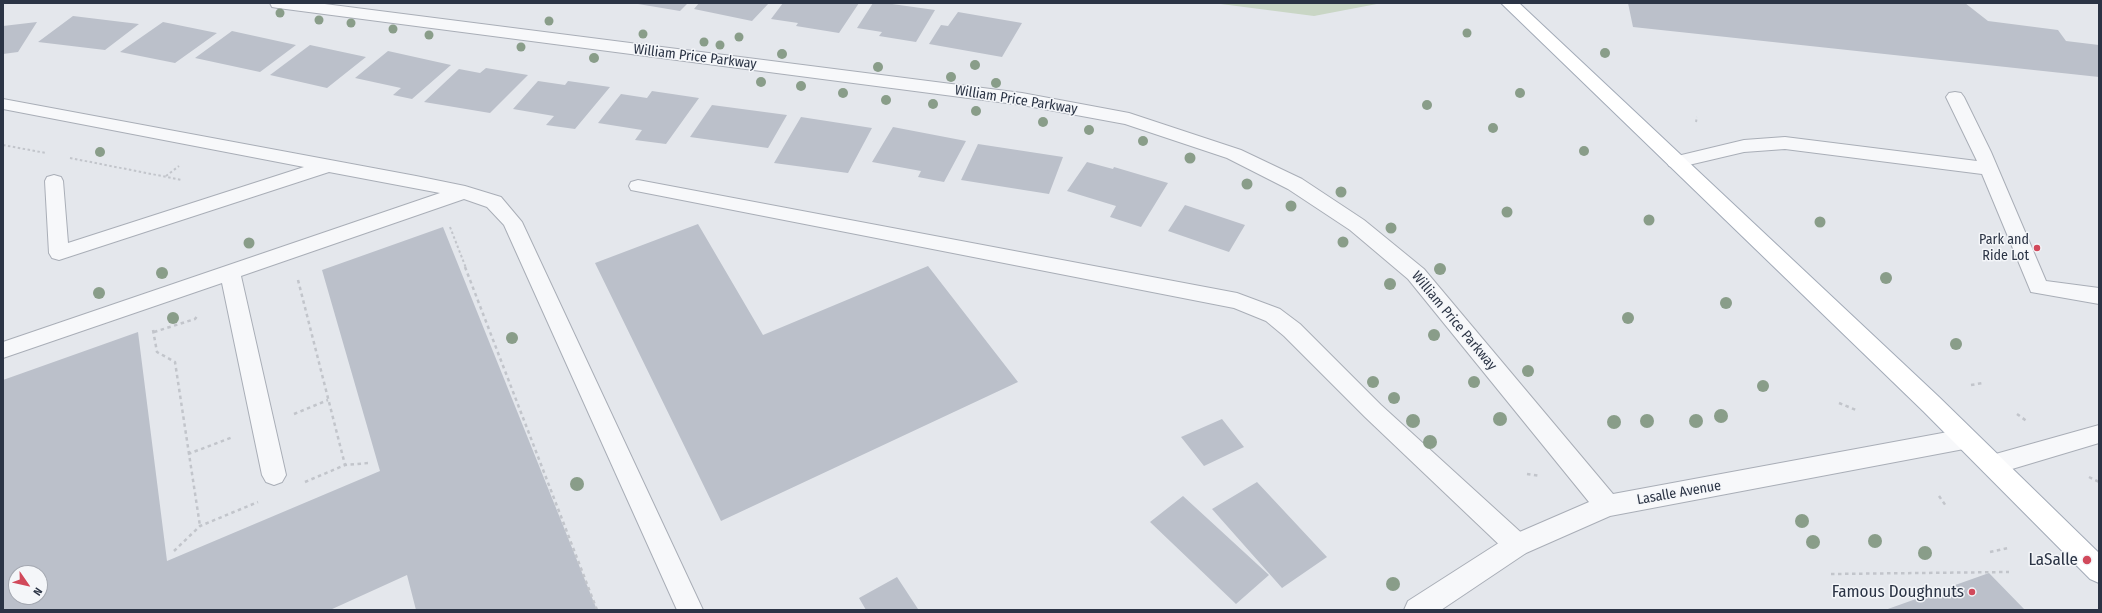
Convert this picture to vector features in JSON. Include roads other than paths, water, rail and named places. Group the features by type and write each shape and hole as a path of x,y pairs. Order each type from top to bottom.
{"main road":[{"path":"1509,3 1931,404 1964,439 2099,571"}],"street":[{"name":"William Price Parkway","path":"278,3 1022,99 1129,119 1234,154 1294,184 1357,225 1416,274 1607,506"},
{"name":"Lasalle Avenue","path":"1418,610 1517,545 1607,506 1964,439"}],"lane":[{"path":"1955,97 1989,169 2038,287 2099,296"},
{"path":"3,104 465,192 494,202 512,222 690,610"},
{"path":"1676,162 1744,146 1785,143 1989,169"},
{"path":"54,181 59,253 328,166"},
{"path":"638,186 1237,301 1273,315 1292,330 1373,411 1517,545"},
{"path":"3,350 465,192"},
{"path":"230,272 274,475"},
{"path":"1992,465 2099,434"}],"place":[{"name":"Park and Ride Lot","path":"2037,248"},
{"name":"LaSalle","path":"2087,560"},
{"name":"Famous Doughnuts","path":"1972,592"}]}
